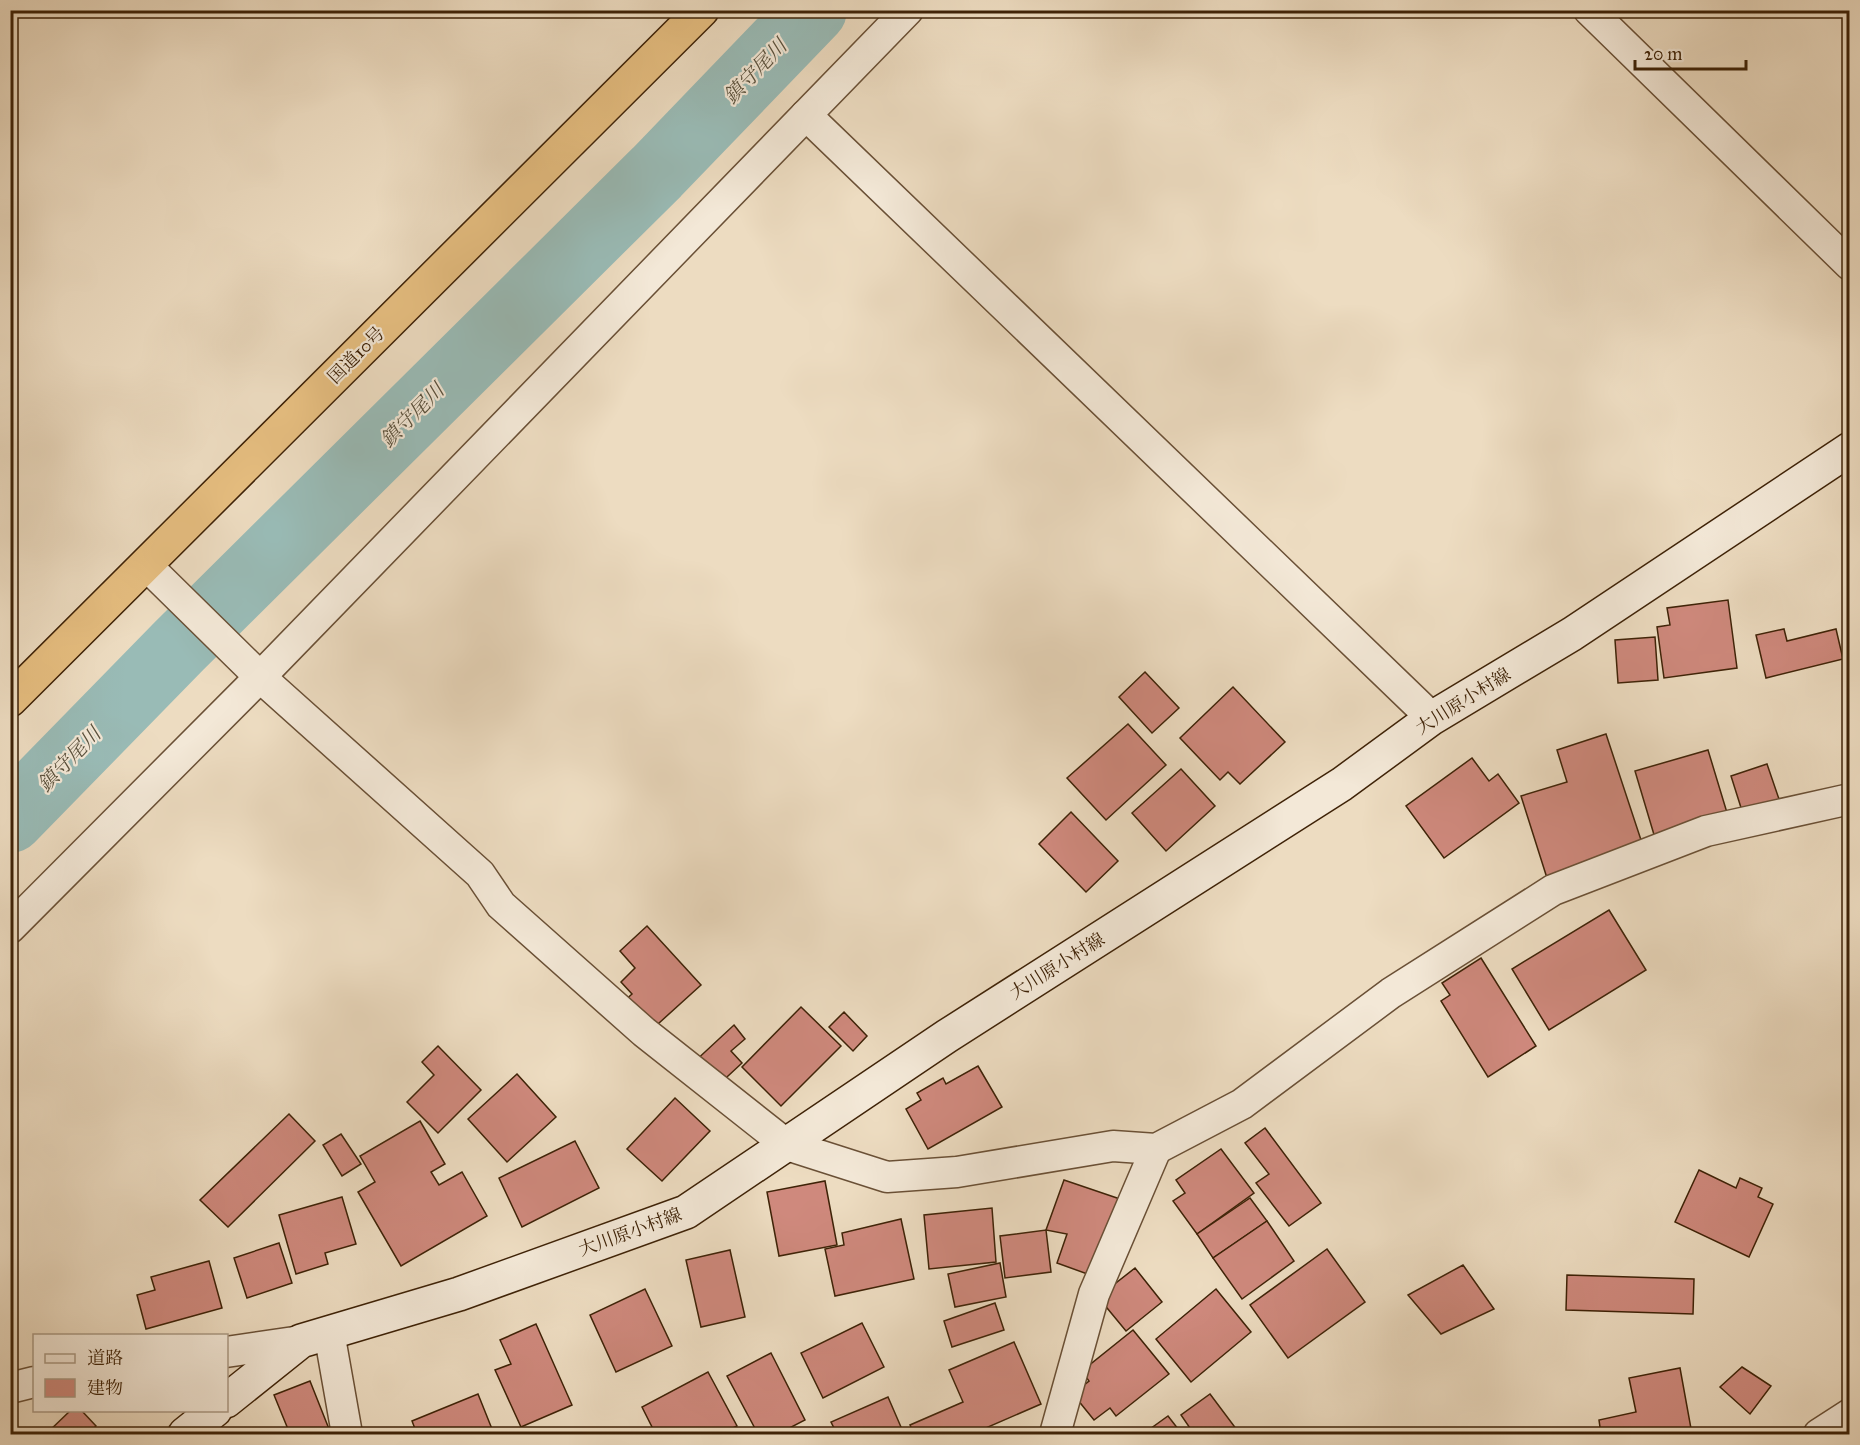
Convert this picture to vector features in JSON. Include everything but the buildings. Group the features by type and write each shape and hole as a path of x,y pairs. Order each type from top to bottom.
{"highway":[{"name":"国道10号","path":"10,700 702,10"}],"main road":[{"name":"大川原小村線","path":"228,1400 315,1337 459,1294 686,1212 947,1036 1342,784 1432,718 1572,634 1848,452"},
{"path":"185,1434 212,1412"}],"street":[{"path":"10,928 254,671 908,10"},
{"path":"1589,10 1850,265"},
{"path":"806,115 1432,718"},
{"path":"146,565 254,671 480,874 501,905 644,1032 787,1145 887,1177 957,1172 1113,1146 1156,1149 1242,1104 1391,993 1553,890 1706,831 1850,799"},
{"path":"1055,1434 1094,1294 1156,1149"},
{"path":"228,1352 315,1337 347,1434"},
{"path":"10,1388 33,1382"},
{"path":"1819,1434 1850,1414"}],"waterway":[{"name":"鎮守尾川","path":"10,819 179,646 657,172 813,10"}]}
